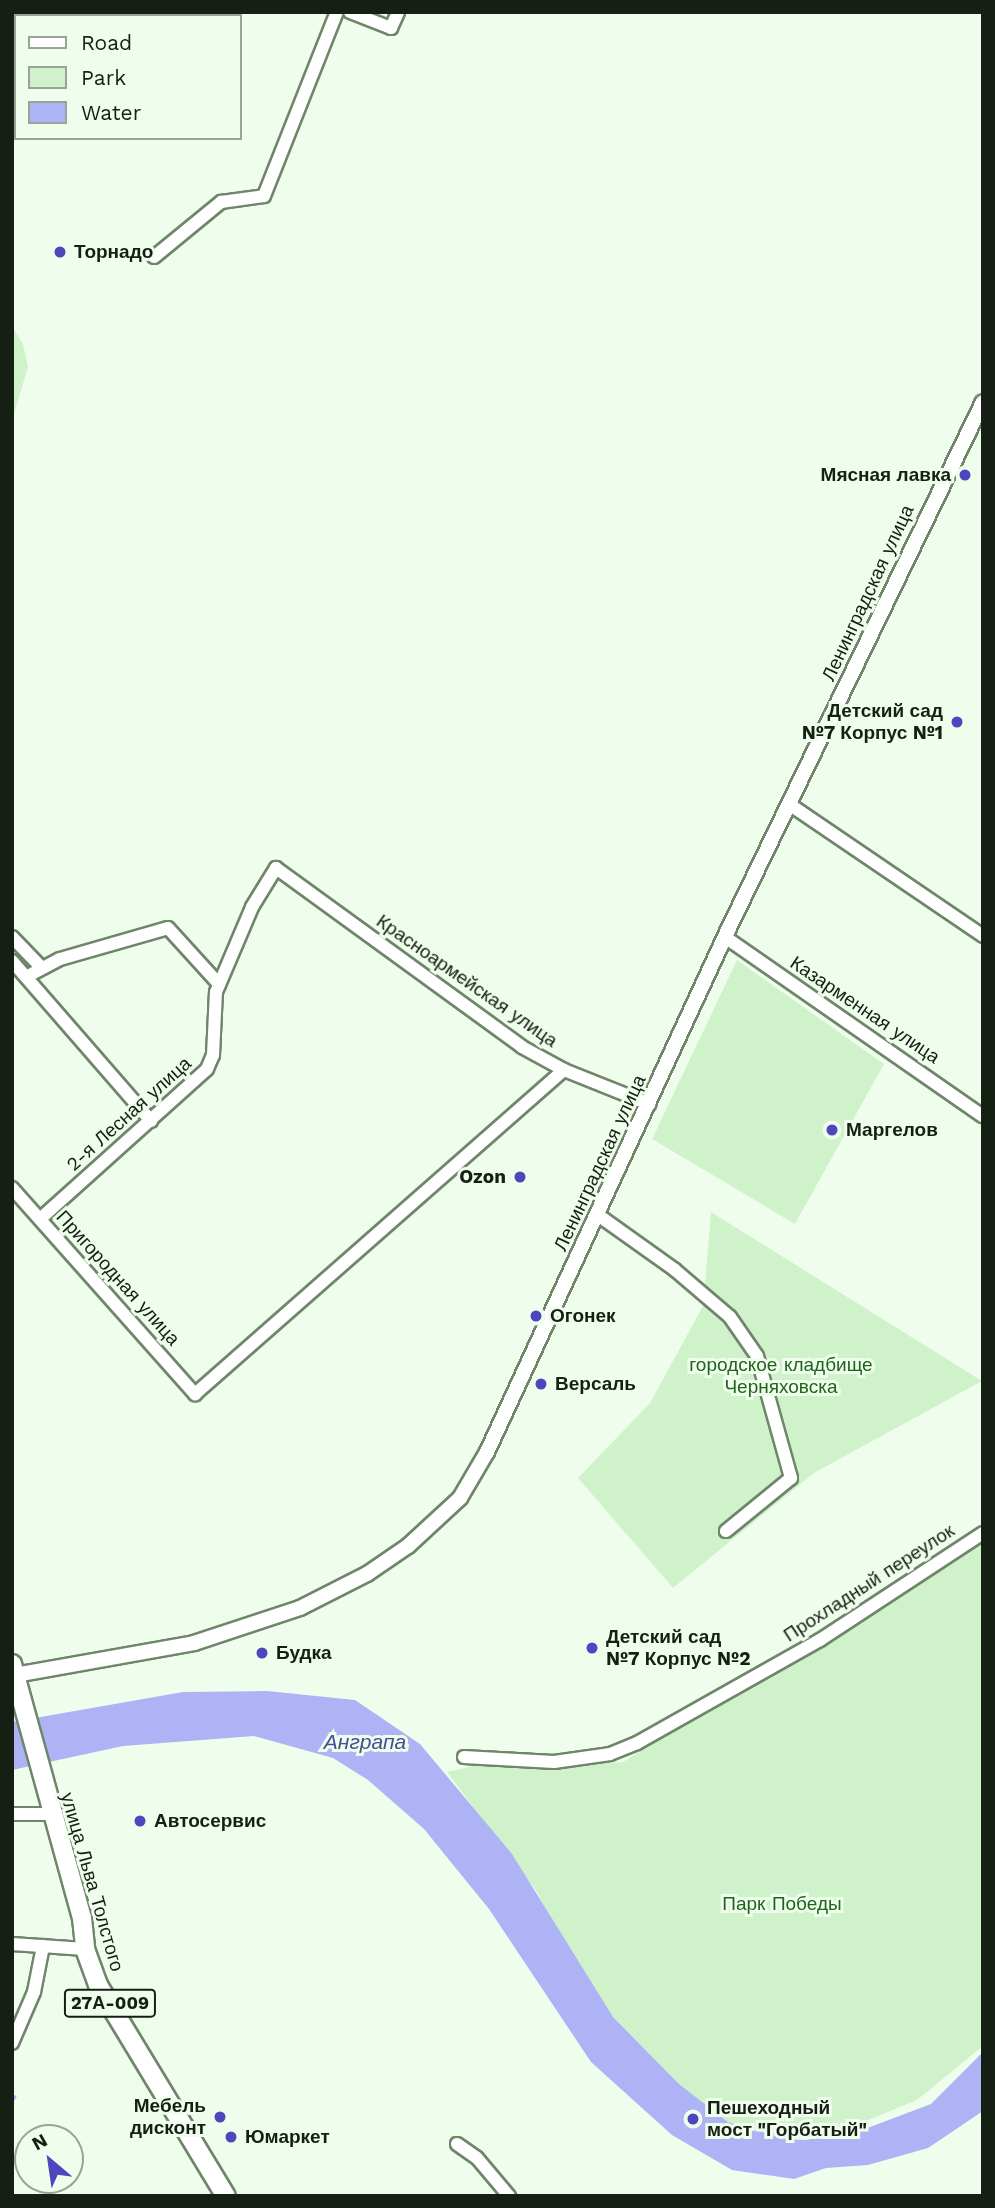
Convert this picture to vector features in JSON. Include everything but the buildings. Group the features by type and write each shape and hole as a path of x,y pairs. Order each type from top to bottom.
{"main road":[{"name":"улица Льва Толстого","path":"13,1669 51,1814 82,1918 85,1949 98,1984 226,2196"}],"street":[{"path":"154,257 221,202 264,197 337,12"},
{"path":"350,12 391,28 398,12"},
{"name":"Ленинградская улица","path":"13,1669 194,1643 300,1608 367,1574 408,1546 460,1498 487,1452 725,937 983,401"},
{"path":"789,804 983,936"},
{"name":"2-я Лесная улица","path":"40,1219 151,1121 210,1064 213,1008 219,984 253,907 276,867"},
{"name":"Красноармейская улица","path":"276,867 471,1012 564,1070 649,1104"},
{"path":"26,977 41,967 168,928 219,984"},
{"path":"12,937 41,967"},
{"name":"Казарменная улица","path":"725,937 983,1116"},
{"path":"12,961 151,1121"},
{"name":"Пригородная улица","path":"12,1188 195,1394 564,1070"},
{"path":"598,1215 675,1270 730,1317 757,1356 791,1478 726,1531"},
{"name":"Прохладный переулок","path":"464,1757 554,1762 610,1754 637,1743 820,1640 983,1533"},
{"path":"12,1814 51,1814"},
{"path":"12,1944 85,1949"},
{"path":"12,2043 34,1992 43,1946"},
{"path":"457,2144 477,2158 509,2196"}],"green space":[{"path":"12,326 23,344 28,367 12,421"},
{"path":"737,960 884,1064 795,1224 652,1139"},
{"name":"городское кладбище Черняховска","path":"711,1212 982,1381 814,1473 673,1588 578,1478 650,1403 703,1306"},
{"name":"Парк Победы","path":"983,1539 983,2046 917,2100 830,2136 786,2139 728,2122 679,2084 613,2017 565,1946 537,1892 447,1772 486,1763 538,1767 623,1762"}],"water":[{"name":"Анграпа","path":"267,1691 355,1700 420,1744 512,1854 613,2017 679,2084 728,2122 786,2139 806,2140 870,2127 931,2104 983,2052 983,2111 928,2148 868,2165 826,2168 794,2179 732,2170 672,2135 591,2062 489,1909 424,1829 368,1780 333,1758 254,1736 123,1746 12,1770 12,1722 183,1692"}],"place":[{"name":"Торнадо","path":"60,252"},
{"name":"Мясная лавка","path":"965,475"},
{"name":"Детский сад №7 Корпус №1","path":"957,722"},
{"name":"Маргелов","path":"832,1130"},
{"name":"Ozon","path":"520,1177"},
{"name":"Огонек","path":"536,1316"},
{"name":"Версаль","path":"541,1384"},
{"name":"Детский сад №7 Корпус №2","path":"592,1648"},
{"name":"Будка","path":"262,1653"},
{"name":"Автосервис","path":"140,1821"},
{"name":"Мебель дисконт","path":"220,2117"},
{"name":"Пешеходный мост \"Горбатый\"","path":"693,2119"},
{"name":"Юмаркет","path":"231,2137"}]}
